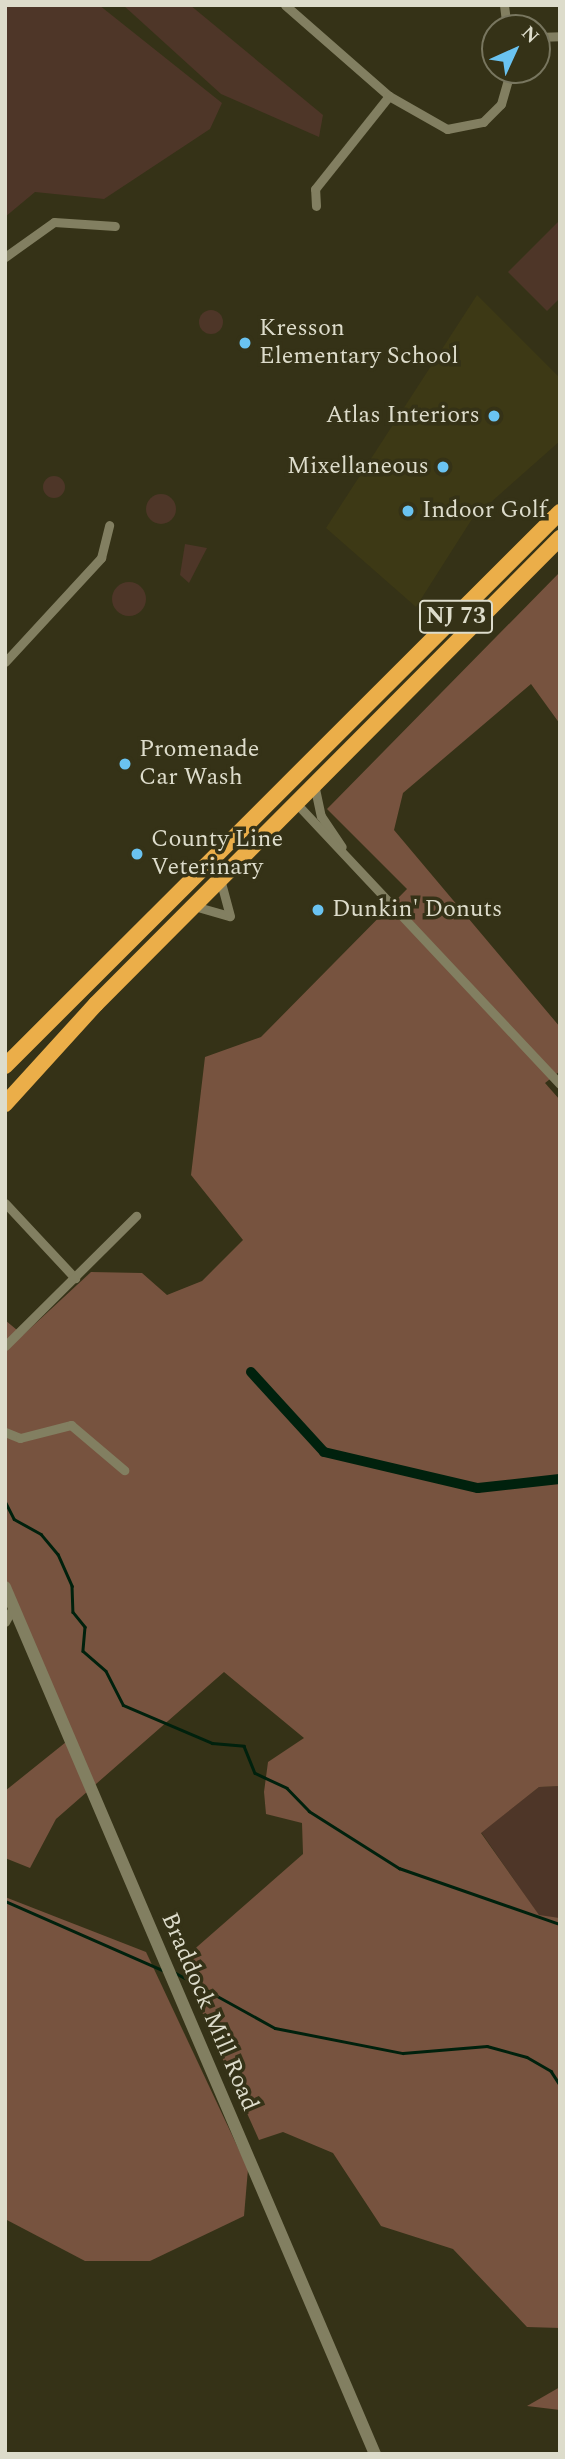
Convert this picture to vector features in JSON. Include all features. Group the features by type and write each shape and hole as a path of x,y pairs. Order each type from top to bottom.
{"highway":[{"name":"NJ 73","path":"5,1066 560,512"},
{"name":"NJ 73","path":"5,1104 220,878 560,538"},
{"path":"296,802 297,785 317,764 320,750"}],"street":[{"path":"285,5 389,96 428,123 463,129 483,122 501,104 507,84"},
{"path":"316,206 315,189 389,96"},
{"path":"5,257 54,222 115,226"},
{"path":"5,662 101,558 109,525"},
{"path":"314,784 321,816 339,834 343,849"},
{"path":"296,802 343,849 560,1084"},
{"path":"193,906 230,916 220,878"},
{"path":"5,1203 75,1278"},
{"path":"5,1346 136,1216"},
{"path":"5,1432 20,1437 71,1425 124,1470"},
{"name":"Braddock Mill Road","path":"5,1587 375,2454"},
{"path":"5,1622 14,1606"}],"shaded area":[{"path":"5,5 99,5 222,103 210,129 104,199 35,192 5,217"},
{"path":"123,5 190,5 323,115 319,137 221,94"},
{"path":"560,220 560,298 547,311 508,272"},
{"path":"477,295 560,378 560,441 472,519 416,607 326,528"},
{"path":"211,310 220,313 223,322 220,331 211,334 202,331 199,322 202,313"},
{"path":"54,476 62,479 65,487 62,495 54,498 46,495 43,487 46,479"},
{"path":"161,494 167,495 175,503 175,515 167,523 161,524 155,523 147,515 146,509 147,503 155,495"},
{"path":"185,544 207,548 189,583 180,575"},
{"path":"560,572 560,724 531,684 403,793 394,830 560,1027 560,1071 545,1083 560,1100 560,1786 539,1787 481,1833 539,1915 560,1918 560,2328 527,2327 453,2249 381,2226 333,2153 283,2132 259,2140 206,2022 182,1960 303,1854 302,1823 266,1814 264,1792 268,1762 304,1738 224,1672 56,1819 30,1868 5,1858 5,1791 71,1738 5,1598 5,1320 23,1335 91,1272 142,1273 167,1295 202,1281 243,1240 191,1175 205,1057 261,1037 407,889 327,809"},
{"path":"129,582 141,587 146,599 141,611 129,616 117,611 112,599 117,587"},
{"path":"560,1786 560,1918 539,1916 481,1832 539,1787"},
{"path":"5,1897 146,1952 248,2169 244,2216 150,2261 85,2261 5,2219"},
{"path":"560,2387 560,2410 527,2406"}],"waterway":[{"path":"251,1372 324,1452 478,1488 560,1479"},
{"path":"5,1501 14,1519 41,1534 58,1554 72,1586 73,1612 85,1627 83,1651 106,1671 123,1705 212,1743 244,1746 255,1773 287,1788 309,1811 399,1868 560,1924"},
{"path":"5,1901 162,1970"},
{"path":"174,1972 275,2028 403,2053 487,2046 527,2057 551,2071 560,2085"}],"place":[{"name":"Kresson Elementary School","path":"245,343"},
{"name":"Atlas Interiors","path":"494,416"},
{"name":"Mixellaneous","path":"443,467"},
{"name":"Indoor Golf","path":"408,511"},
{"name":"Promenade Car Wash","path":"125,764"},
{"name":"County Line Veterinary","path":"137,854"},
{"name":"Dunkin' Donuts","path":"318,910"}]}
